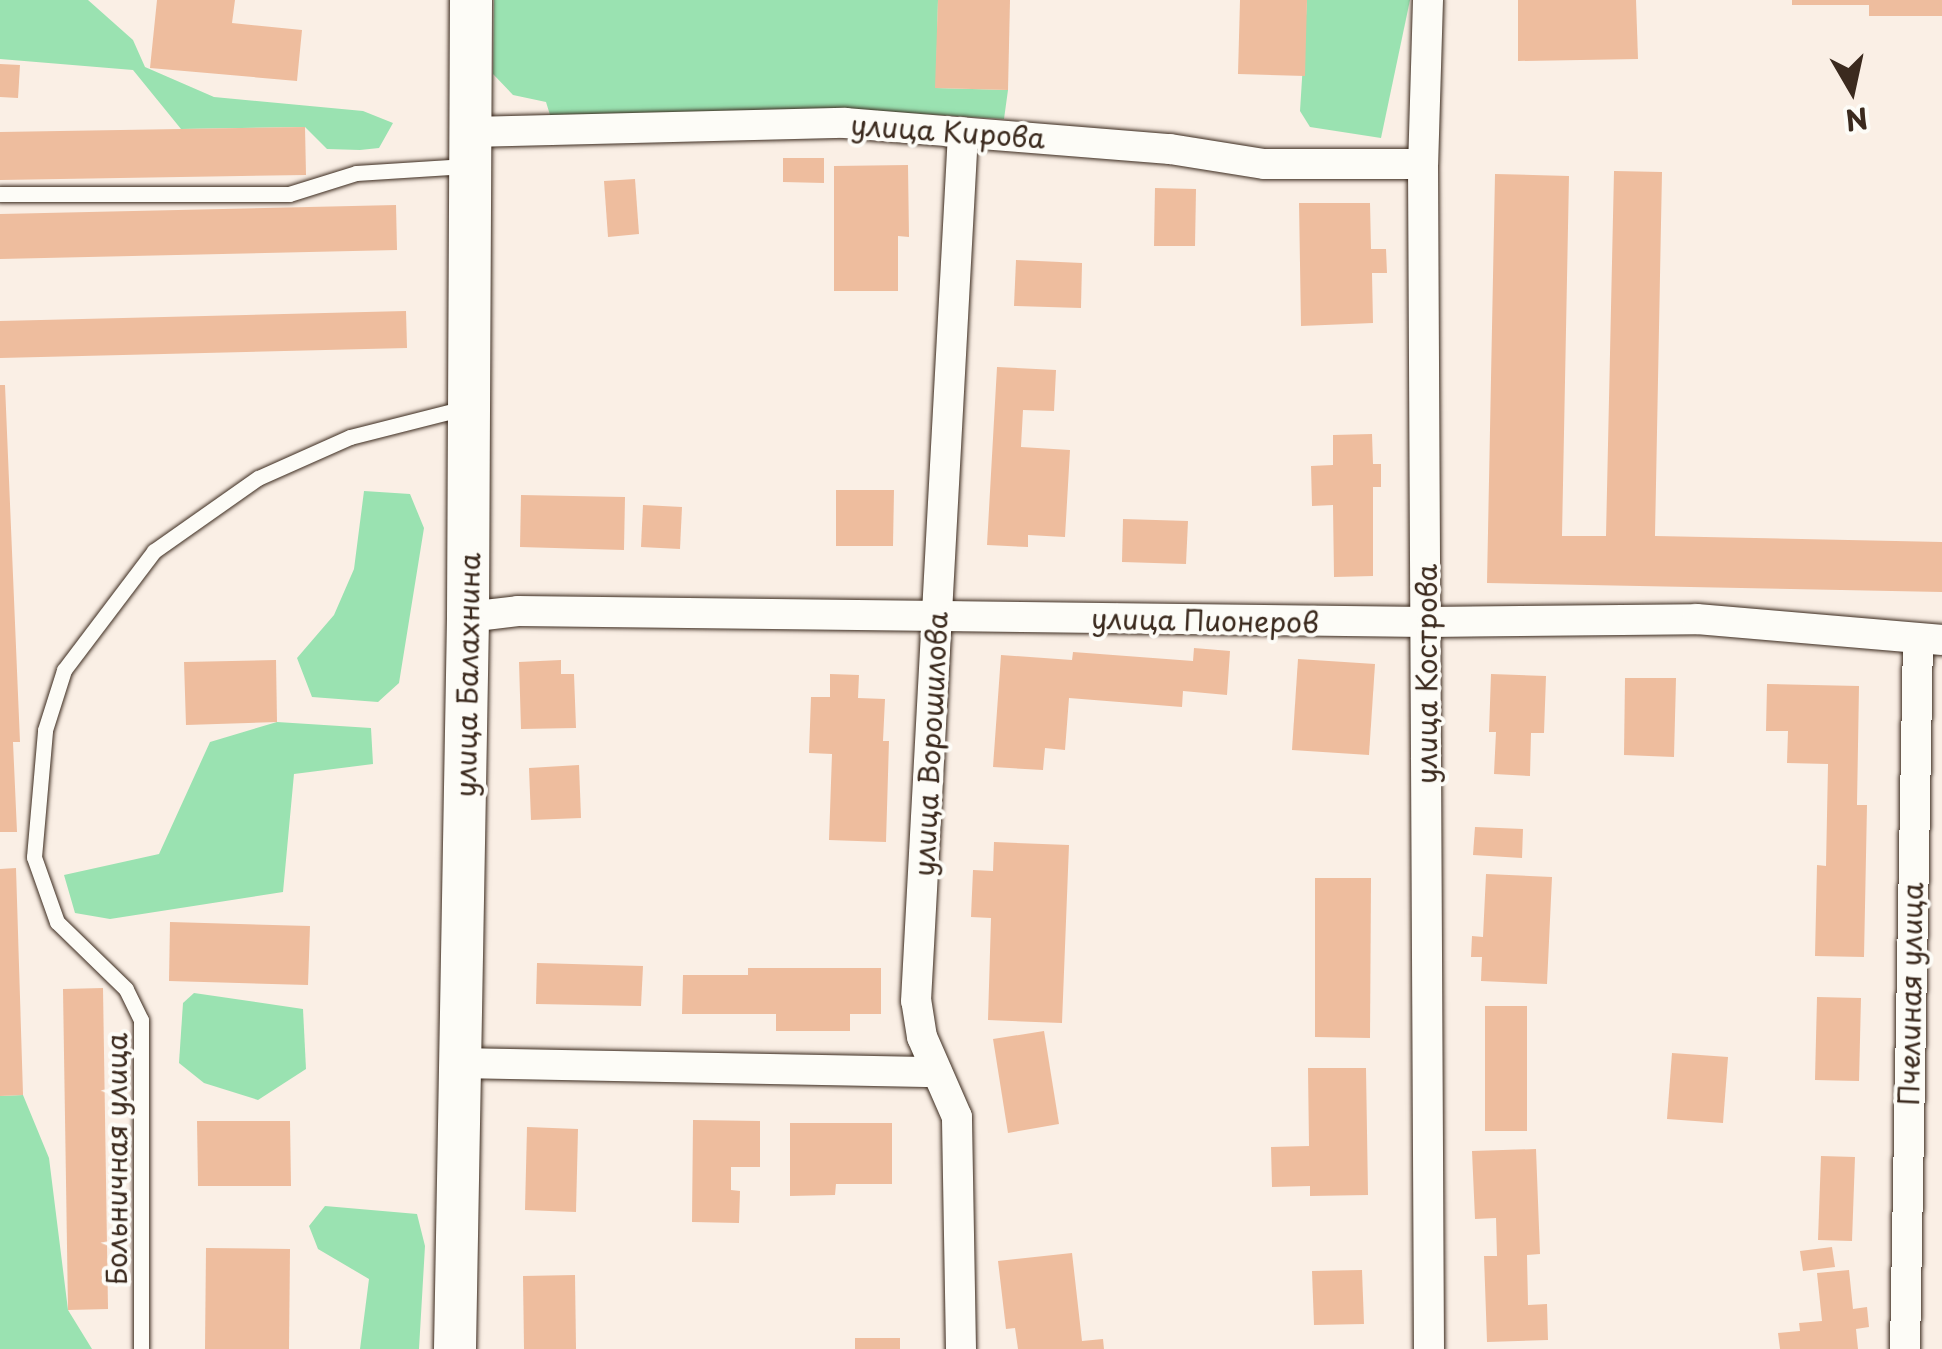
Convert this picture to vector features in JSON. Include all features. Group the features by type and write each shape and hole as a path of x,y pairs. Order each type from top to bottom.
{"street":[{"name":"улица Балахнина","path":"455,1349 468,617 471,0"},
{"name":"улица Кострова","path":"1428,0 1423,164 1429,1349"},
{"name":"улица Кирова","path":"470,149 846,123 1170,149 1264,164 1423,164"},
{"name":"улица Ворошилова","path":"961,1349 957,1117 922,1038 916,1001 963,132"},
{"name":"улица Пионеров","path":"468,617 518,611 1426,622 1697,619 1930,640"},
{"name":"Пчелиная улица","path":"1905,1349 1930,640"},
{"path":"460,1062 937,1072"}],"lane":[{"path":"0,194 289,194 356,173 470,149"},
{"name":"Больничная улица","path":"142,1349 142,1020 126,989 56,922 34,856 45,730 64,670 154,551 258,478 350,437 469,407"}],"green space":[{"path":"0,0 88,0 133,40 145,67 214,97 363,111 393,123 379,148 360,150 327,149 305,127 181,129 133,70 0,59"},
{"path":"494,0 938,0 936,88 1008,90 1004,119 843,109 550,115 546,102 513,95 493,74"},
{"path":"1307,0 1410,0 1381,138 1310,127 1300,111"},
{"path":"364,491 410,494 424,528 399,683 378,702 312,697 297,658 334,615 354,569"},
{"path":"277,722 371,728 373,764 294,774 283,892 110,919 75,913 64,875 159,854 210,742"},
{"path":"194,993 303,1009 306,1069 258,1100 204,1083 179,1063 183,1003"},
{"path":"23,1095 49,1158 68,1310 92,1349 0,1349 0,1096"},
{"path":"325,1206 417,1214 425,1246 419,1349 360,1349 369,1279 318,1249 309,1226"}],"building":[{"path":"157,0 235,0 232,23 302,30 297,81 150,68"},
{"path":"938,0 1010,0 1008,90 935,88"},
{"path":"1240,0 1307,0 1305,76 1238,74"},
{"path":"1518,0 1636,0 1638,59 1518,61"},
{"path":"1792,0 1942,0 1942,16 1869,16 1869,5 1792,5"},
{"path":"0,64 20,65 18,98 0,97"},
{"path":"305,127 306,175 0,180 0,132"},
{"path":"783,158 824,158 824,183 783,182"},
{"path":"908,165 909,237 898,236 898,291 834,291 834,166"},
{"path":"1614,171 1662,172 1655,536 1942,542 1942,592 1487,583 1495,174 1569,176 1562,536 1606,536"},
{"path":"635,179 639,234 608,237 604,181"},
{"path":"1155,188 1196,189 1195,246 1154,246"},
{"path":"1299,203 1370,203 1371,249 1386,249 1387,273 1372,273 1373,323 1301,326"},
{"path":"396,205 397,250 0,259 0,214"},
{"path":"1016,260 1082,263 1081,308 1014,306"},
{"path":"406,311 407,348 0,358 0,321"},
{"path":"997,367 1056,370 1054,411 1023,410 1021,447 1070,450 1065,537 1028,535 1028,547 987,545"},
{"path":"0,385 5,385 20,742 13,742 17,832 0,832"},
{"path":"1372,434 1373,464 1381,464 1381,487 1373,487 1373,576 1334,577 1333,505 1312,506 1311,466 1333,465 1333,435"},
{"path":"836,490 894,490 893,546 836,546"},
{"path":"521,495 625,497 624,550 520,547"},
{"path":"643,505 682,507 680,549 641,547"},
{"path":"1123,519 1188,521 1186,564 1122,562"},
{"path":"1194,648 1230,651 1227,695 1183,691 1182,707 1069,698 1065,750 1045,748 1043,770 993,767 1001,655 1072,660 1073,652 1193,661"},
{"path":"1298,659 1375,664 1369,755 1292,750"},
{"path":"276,660 277,722 186,725 184,662"},
{"path":"561,660 561,674 574,674 576,728 521,729 519,662"},
{"path":"830,674 859,675 858,698 885,699 883,741 889,741 886,842 829,840 832,754 809,753 811,697 830,697"},
{"path":"1491,674 1546,676 1544,733 1531,733 1530,776 1494,774 1496,732 1489,732"},
{"path":"1625,678 1676,678 1674,757 1624,755"},
{"path":"1767,684 1859,686 1857,805 1867,805 1864,957 1815,956 1817,865 1826,866 1828,764 1787,763 1788,731 1766,731"},
{"path":"579,765 581,818 531,820 529,768"},
{"path":"1475,827 1523,829 1522,858 1473,855"},
{"path":"994,842 1069,845 1062,1023 988,1020 991,918 971,917 973,870 993,871"},
{"path":"16,868 23,1095 0,1096 0,869"},
{"path":"1486,874 1552,877 1547,984 1481,981 1482,957 1471,957 1472,936 1483,937"},
{"path":"1315,878 1371,878 1370,1038 1315,1037"},
{"path":"170,922 310,926 308,985 169,981"},
{"path":"537,963 643,966 641,1006 536,1004"},
{"path":"748,968 881,968 881,1014 850,1014 850,1031 776,1031 776,1014 682,1014 683,975 748,975"},
{"path":"103,988 108,1309 68,1310 63,989"},
{"path":"1817,997 1861,998 1859,1081 1815,1080"},
{"path":"1485,1006 1527,1006 1527,1131 1485,1131"},
{"path":"1044,1031 1059,1124 1008,1133 993,1039"},
{"path":"1672,1053 1728,1057 1723,1123 1667,1119"},
{"path":"1308,1068 1366,1068 1368,1195 1310,1196 1310,1186 1272,1187 1271,1147 1309,1146"},
{"path":"693,1120 760,1121 760,1167 731,1167 731,1190 740,1191 739,1223 692,1222"},
{"path":"197,1121 290,1121 291,1186 198,1186"},
{"path":"790,1123 892,1123 892,1184 836,1184 835,1195 790,1196"},
{"path":"527,1127 578,1129 576,1212 525,1210"},
{"path":"1536,1149 1540,1254 1527,1255 1528,1305 1547,1304 1548,1340 1487,1342 1484,1256 1497,1256 1496,1218 1475,1219 1472,1151"},
{"path":"1821,1156 1855,1157 1852,1241 1818,1240"},
{"path":"1832,1247 1835,1267 1803,1271 1800,1251"},
{"path":"206,1248 290,1249 289,1349 205,1349"},
{"path":"1072,1253 1082,1341 1103,1339 1104,1349 1018,1349 1015,1328 1006,1329 998,1261"},
{"path":"1362,1270 1364,1324 1314,1325 1312,1271"},
{"path":"1849,1270 1853,1309 1867,1307 1869,1327 1856,1329 1858,1349 1780,1349 1778,1333 1800,1331 1799,1323 1822,1321 1817,1273"},
{"path":"575,1275 576,1349 524,1349 523,1276"},
{"path":"855,1338 900,1338 900,1349 855,1349"}]}
